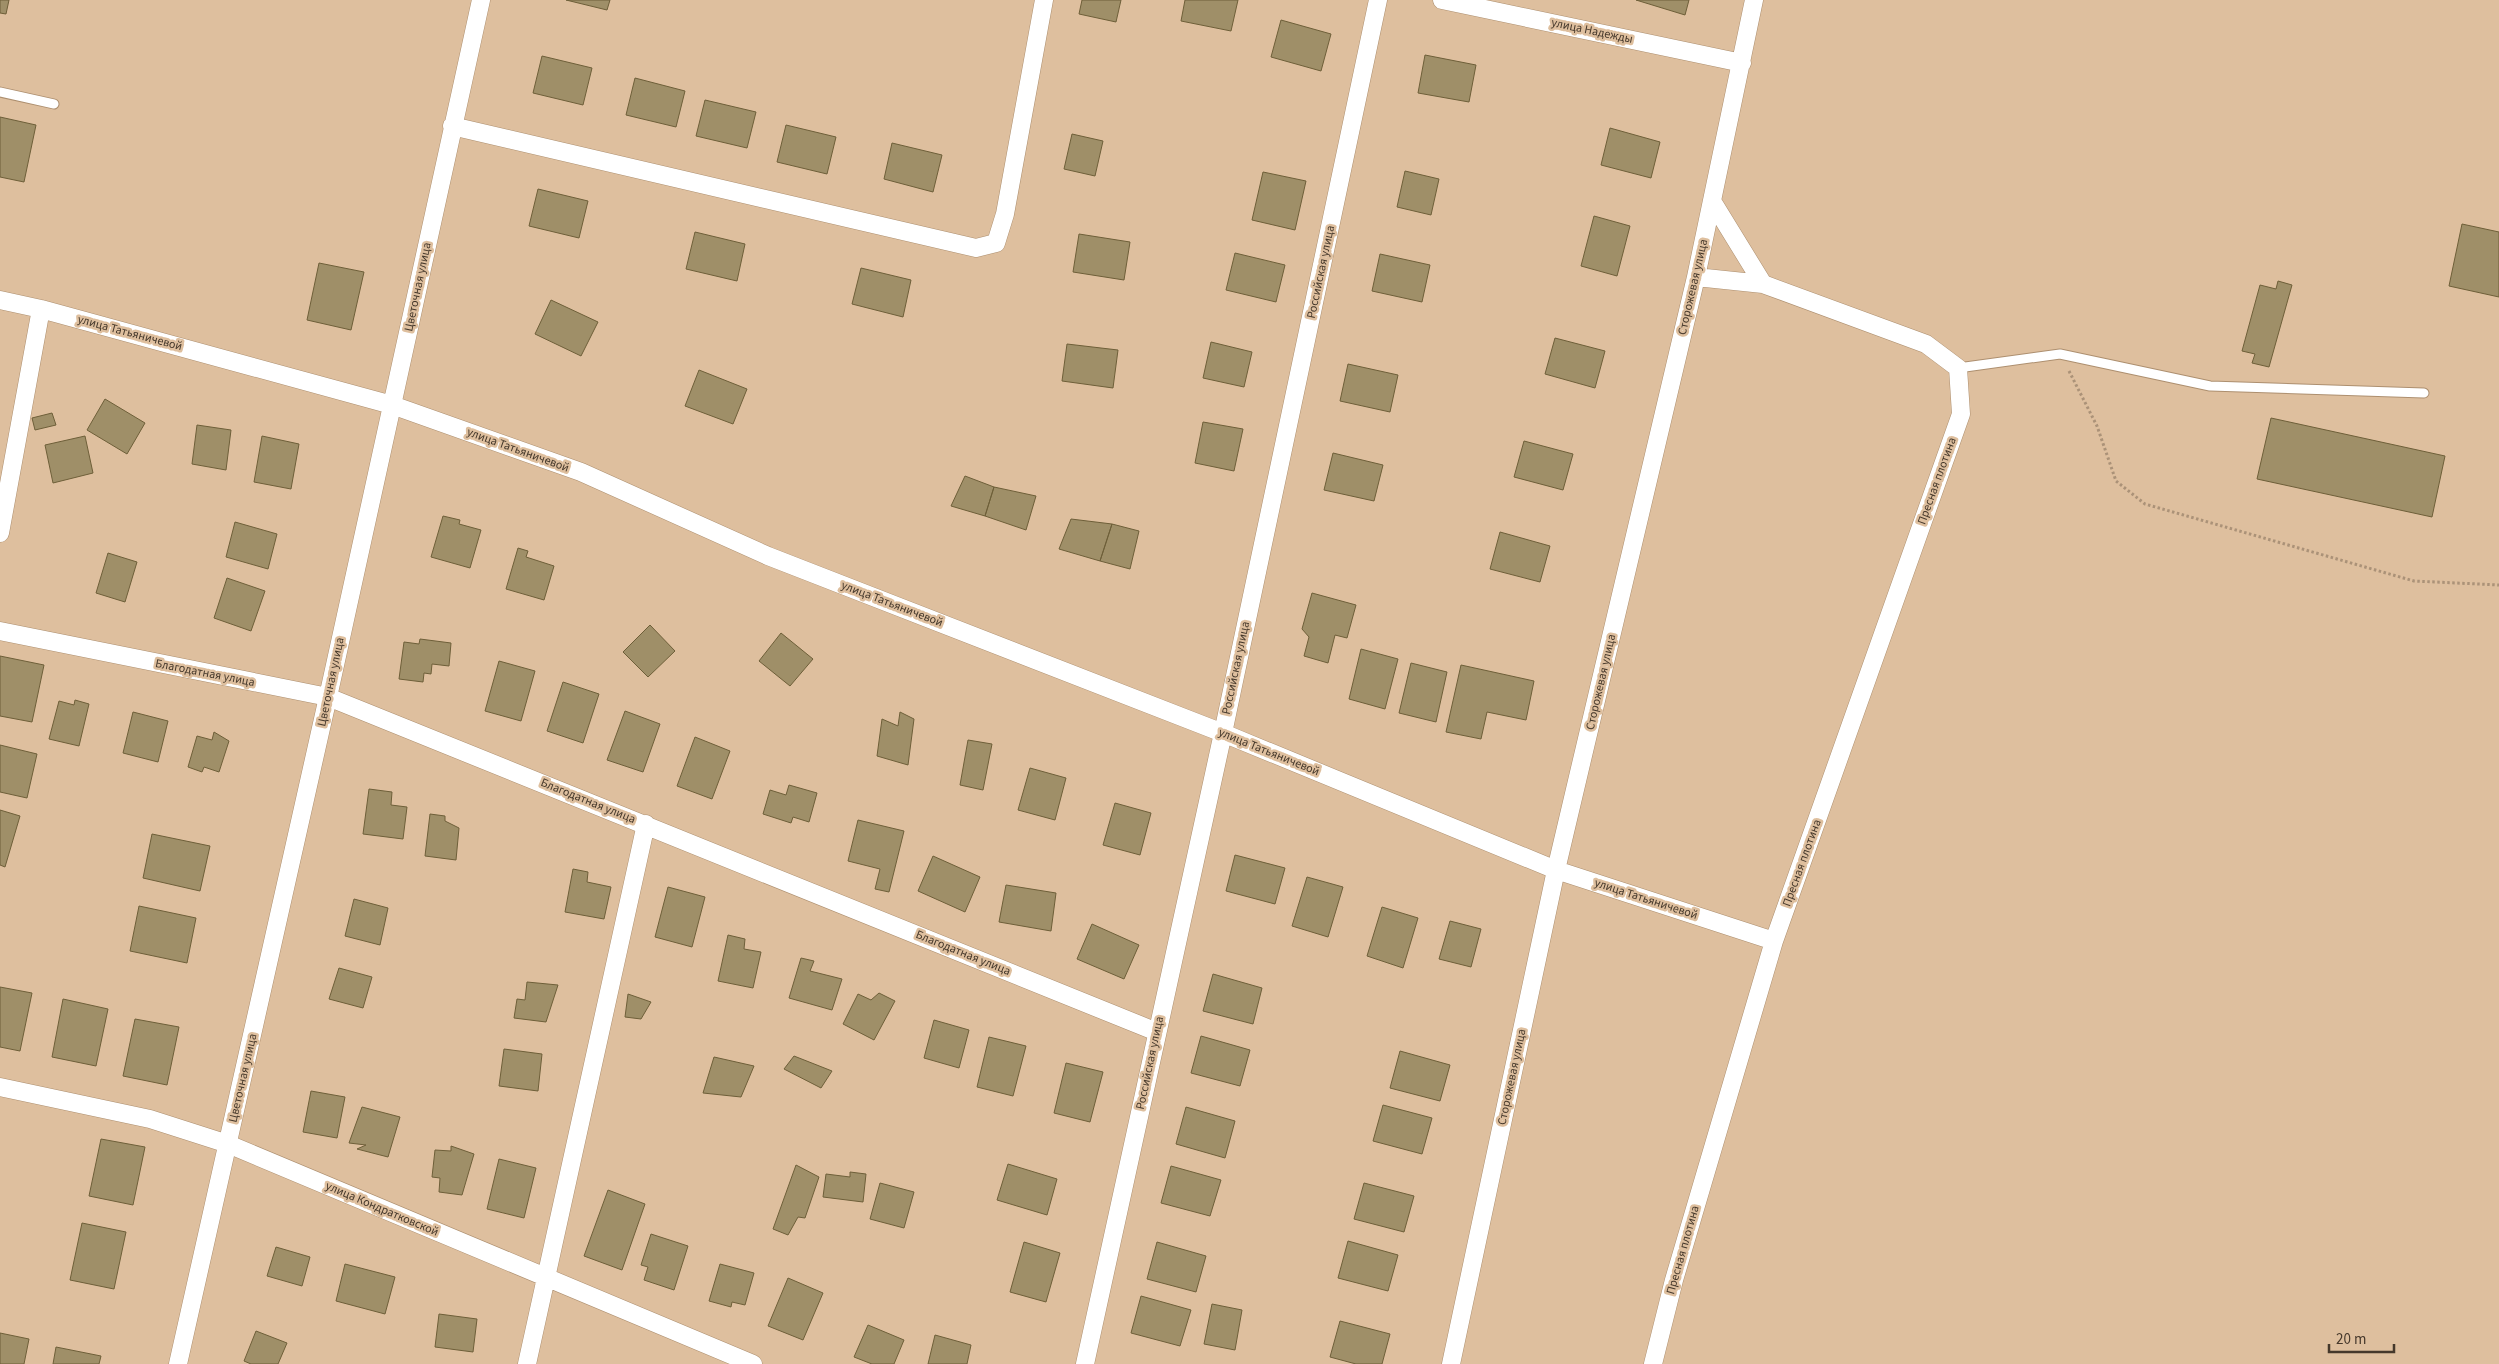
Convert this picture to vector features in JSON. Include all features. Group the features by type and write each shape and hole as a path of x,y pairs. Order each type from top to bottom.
{"street":[{"name":"Цветочная улица","path":"178,1364 328,698 481,0"},
{"path":"452,126 976,248 996,243 1005,214 1044,0"},
{"name":"Российская улица","path":"1085,1364 1378,0"},
{"name":"улица Надежды","path":"1442,0 1742,63"},
{"name":"Сторожевая улица","path":"1451,1364 1556,870 1696,277 1754,0"},
{"path":"1712,201 1763,284"},
{"path":"1696,277 1763,284 1926,344 1958,368"},
{"name":"улица Татьяничевой","path":"0,300 41,309 392,405 581,472 768,556 1222,733 1556,870 1774,941"},
{"path":"0,533 41,309"},
{"name":"Пресная плотина","path":"1653,1364 1674,1280 1774,941 1961,414 1958,368"},
{"name":"Благодатная улица","path":"0,631 328,698 646,824 1157,1032"},
{"path":"528,1364 646,824"},
{"name":"улица Кондратковской","path":"0,1087 150,1119 228,1144 753,1364"}],"lane":[{"path":"0,92 54,104"},
{"path":"1958,368 2060,354 2210,386 2424,393"}],"path":[{"path":"2060,354 2097,426 2116,481 2145,504 2414,581 2499,585"}],"building":[{"path":"0,0 9,0 6,14 0,13"},
{"path":"566,0 610,0 607,10"},
{"path":"1082,0 1121,0 1116,22 1079,14"},
{"path":"1185,0 1238,0 1231,31 1181,21"},
{"path":"1636,0 1689,0 1685,15"},
{"path":"1281,20 1331,34 1321,71 1271,57"},
{"path":"1425,55 1476,65 1469,102 1418,93"},
{"path":"542,56 592,68 583,105 533,93"},
{"path":"635,78 685,91 676,127 626,115"},
{"path":"705,100 756,112 747,148 696,136"},
{"path":"0,117 36,125 24,182 0,177"},
{"path":"786,125 836,137 827,174 777,162"},
{"path":"1610,128 1660,142 1651,178 1601,165"},
{"path":"1072,134 1103,141 1095,176 1064,169"},
{"path":"892,143 942,155 933,192 884,179"},
{"path":"1405,171 1439,179 1431,215 1397,207"},
{"path":"1263,172 1306,181 1295,230 1252,220"},
{"path":"538,189 588,201 579,238 529,226"},
{"path":"1594,216 1630,226 1617,276 1581,266"},
{"path":"2462,224 2499,232 2499,297 2449,286"},
{"path":"695,232 745,244 737,281 686,269"},
{"path":"1079,234 1130,242 1124,280 1073,272"},
{"path":"1235,253 1285,265 1276,302 1226,290"},
{"path":"1380,254 1430,265 1422,302 1372,291"},
{"path":"319,263 364,272 351,330 307,320"},
{"path":"861,268 911,280 903,317 852,304"},
{"path":"2278,281 2292,285 2269,367 2252,363 2255,354 2242,351 2260,285 2276,289"},
{"path":"551,300 598,322 581,356 535,334"},
{"path":"1555,338 1605,351 1595,388 1545,374"},
{"path":"1211,342 1252,352 1244,387 1203,378"},
{"path":"1067,344 1118,350 1113,388 1062,381"},
{"path":"1348,364 1398,375 1390,412 1340,401"},
{"path":"699,370 747,389 733,424 685,406"},
{"path":"105,399 145,423 127,454 87,430"},
{"path":"52,413 56,425 35,430 32,418"},
{"path":"2271,418 2445,456 2432,517 2257,479"},
{"path":"1203,422 1243,429 1234,471 1195,463"},
{"path":"197,425 231,430 226,470 192,464"},
{"path":"85,436 93,473 53,483 45,445"},
{"path":"262,436 299,444 291,489 254,482"},
{"path":"1524,441 1573,454 1563,490 1514,477"},
{"path":"1333,453 1383,465 1374,501 1324,490"},
{"path":"965,476 994,487 985,516 951,506"},
{"path":"994,487 1036,496 1026,530 985,516"},
{"path":"443,516 460,520 459,524 481,530 470,568 431,557"},
{"path":"1071,519 1112,524 1100,561 1059,549"},
{"path":"235,522 277,534 268,569 226,557"},
{"path":"1112,524 1139,531 1130,569 1100,561"},
{"path":"1500,532 1550,546 1540,582 1490,569"},
{"path":"518,548 528,551 526,557 554,566 544,600 506,589"},
{"path":"108,553 137,562 125,602 96,593"},
{"path":"227,578 265,591 251,631 214,618"},
{"path":"1312,593 1356,605 1347,638 1335,635 1328,663 1304,656 1309,637 1302,629"},
{"path":"650,625 675,651 648,677 623,652"},
{"path":"781,633 813,659 790,686 759,661"},
{"path":"420,639 451,643 449,666 432,664 431,674 424,673 423,682 399,679 404,642 419,644"},
{"path":"1361,649 1398,659 1385,709 1349,699"},
{"path":"0,656 44,665 32,722 0,716"},
{"path":"499,661 535,671 521,721 485,711"},
{"path":"1411,663 1447,672 1436,722 1399,713"},
{"path":"1461,665 1534,681 1526,720 1487,712 1481,739 1446,732"},
{"path":"563,682 599,694 583,743 547,731"},
{"path":"75,700 89,704 79,746 49,739 59,701 74,705"},
{"path":"625,711 660,724 643,772 607,760"},
{"path":"133,712 168,721 158,762 123,753"},
{"path":"900,712 914,719 908,765 877,756 882,719 898,726"},
{"path":"214,732 229,741 219,772 204,767 202,772 188,767 197,736 212,740"},
{"path":"695,737 730,751 712,799 677,786"},
{"path":"968,740 992,744 983,790 960,785"},
{"path":"0,745 37,754 27,798 0,792"},
{"path":"1030,768 1066,778 1055,820 1018,810"},
{"path":"789,785 817,793 809,822 793,817 791,823 763,814 770,790 786,795"},
{"path":"369,789 392,792 391,805 407,807 403,839 363,834"},
{"path":"1115,803 1151,813 1140,855 1103,845"},
{"path":"0,810 20,816 5,867 0,865"},
{"path":"430,814 445,816 445,821 459,828 456,860 425,856"},
{"path":"858,820 904,831 889,892 875,889 880,869 848,861"},
{"path":"152,834 210,846 200,891 143,878"},
{"path":"1235,855 1285,868 1275,904 1226,891"},
{"path":"933,856 980,877 965,912 918,891"},
{"path":"573,869 588,872 587,882 611,887 604,919 565,912"},
{"path":"1307,877 1343,887 1328,937 1292,926"},
{"path":"1006,885 1056,893 1051,931 999,922"},
{"path":"668,887 705,897 692,947 655,937"},
{"path":"354,899 388,908 380,945 345,936"},
{"path":"139,906 196,918 187,963 130,951"},
{"path":"1382,907 1418,918 1403,968 1367,956"},
{"path":"1450,921 1481,929 1471,967 1439,959"},
{"path":"1092,924 1139,945 1124,979 1077,959"},
{"path":"728,935 745,939 744,949 761,952 753,988 718,981"},
{"path":"801,958 814,961 810,971 842,979 832,1010 789,998"},
{"path":"339,968 372,977 363,1008 329,999"},
{"path":"1213,974 1262,988 1253,1024 1203,1011"},
{"path":"527,982 558,985 546,1022 514,1018 517,999 525,1000"},
{"path":"0,987 32,993 20,1051 0,1047"},
{"path":"879,993 895,1001 874,1040 843,1024 858,994 871,1000"},
{"path":"628,994 651,1002 641,1019 625,1017"},
{"path":"63,999 108,1009 96,1066 52,1057"},
{"path":"135,1019 179,1027 167,1085 123,1076"},
{"path":"934,1020 969,1030 959,1068 924,1058"},
{"path":"1201,1036 1250,1050 1240,1086 1191,1073"},
{"path":"989,1037 1026,1046 1013,1096 977,1087"},
{"path":"504,1049 542,1054 538,1091 499,1086"},
{"path":"1400,1051 1450,1065 1440,1101 1390,1088"},
{"path":"794,1056 832,1071 821,1088 784,1069"},
{"path":"714,1057 754,1066 741,1097 703,1093"},
{"path":"1066,1063 1103,1072 1090,1122 1054,1113"},
{"path":"311,1091 345,1097 337,1138 303,1132"},
{"path":"1383,1105 1432,1118 1422,1154 1373,1141"},
{"path":"362,1107 400,1117 388,1157 357,1149 366,1145 349,1143"},
{"path":"1186,1107 1235,1121 1225,1158 1176,1144"},
{"path":"101,1139 145,1147 133,1205 89,1196"},
{"path":"451,1146 474,1154 462,1195 439,1192 440,1178 432,1177 435,1150 451,1151"},
{"path":"499,1159 536,1168 524,1218 487,1209"},
{"path":"1008,1164 1057,1179 1047,1215 997,1200"},
{"path":"796,1165 819,1177 805,1218 798,1217 788,1235 773,1229"},
{"path":"1171,1166 1221,1180 1210,1216 1161,1203"},
{"path":"850,1172 866,1174 863,1202 823,1197 826,1174 850,1177"},
{"path":"880,1183 914,1192 904,1228 870,1219"},
{"path":"1364,1183 1414,1196 1404,1232 1354,1219"},
{"path":"608,1190 645,1204 622,1270 584,1256"},
{"path":"82,1223 126,1232 114,1289 70,1280"},
{"path":"651,1234 688,1246 674,1290 644,1280 648,1267 641,1265"},
{"path":"1348,1241 1398,1255 1388,1291 1338,1278"},
{"path":"1024,1242 1060,1253 1046,1302 1010,1292"},
{"path":"1157,1242 1206,1256 1196,1292 1147,1279"},
{"path":"276,1247 310,1257 302,1286 267,1276"},
{"path":"345,1264 395,1277 385,1314 336,1301"},
{"path":"720,1264 754,1273 745,1305 732,1302 731,1307 709,1301"},
{"path":"788,1278 823,1293 803,1340 768,1326"},
{"path":"1141,1296 1191,1310 1180,1346 1131,1333"},
{"path":"1212,1304 1242,1310 1235,1350 1204,1344"},
{"path":"439,1314 477,1319 473,1352 435,1347"},
{"path":"1340,1321 1390,1334 1382,1364 1356,1364 1330,1357"},
{"path":"868,1325 904,1340 894,1364 872,1364 854,1357"},
{"path":"256,1331 287,1343 278,1364 251,1364 244,1361"},
{"path":"0,1333 29,1339 24,1364 0,1364"},
{"path":"935,1335 971,1345 967,1364 928,1364"},
{"path":"56,1347 101,1356 99,1364 53,1364"}]}
